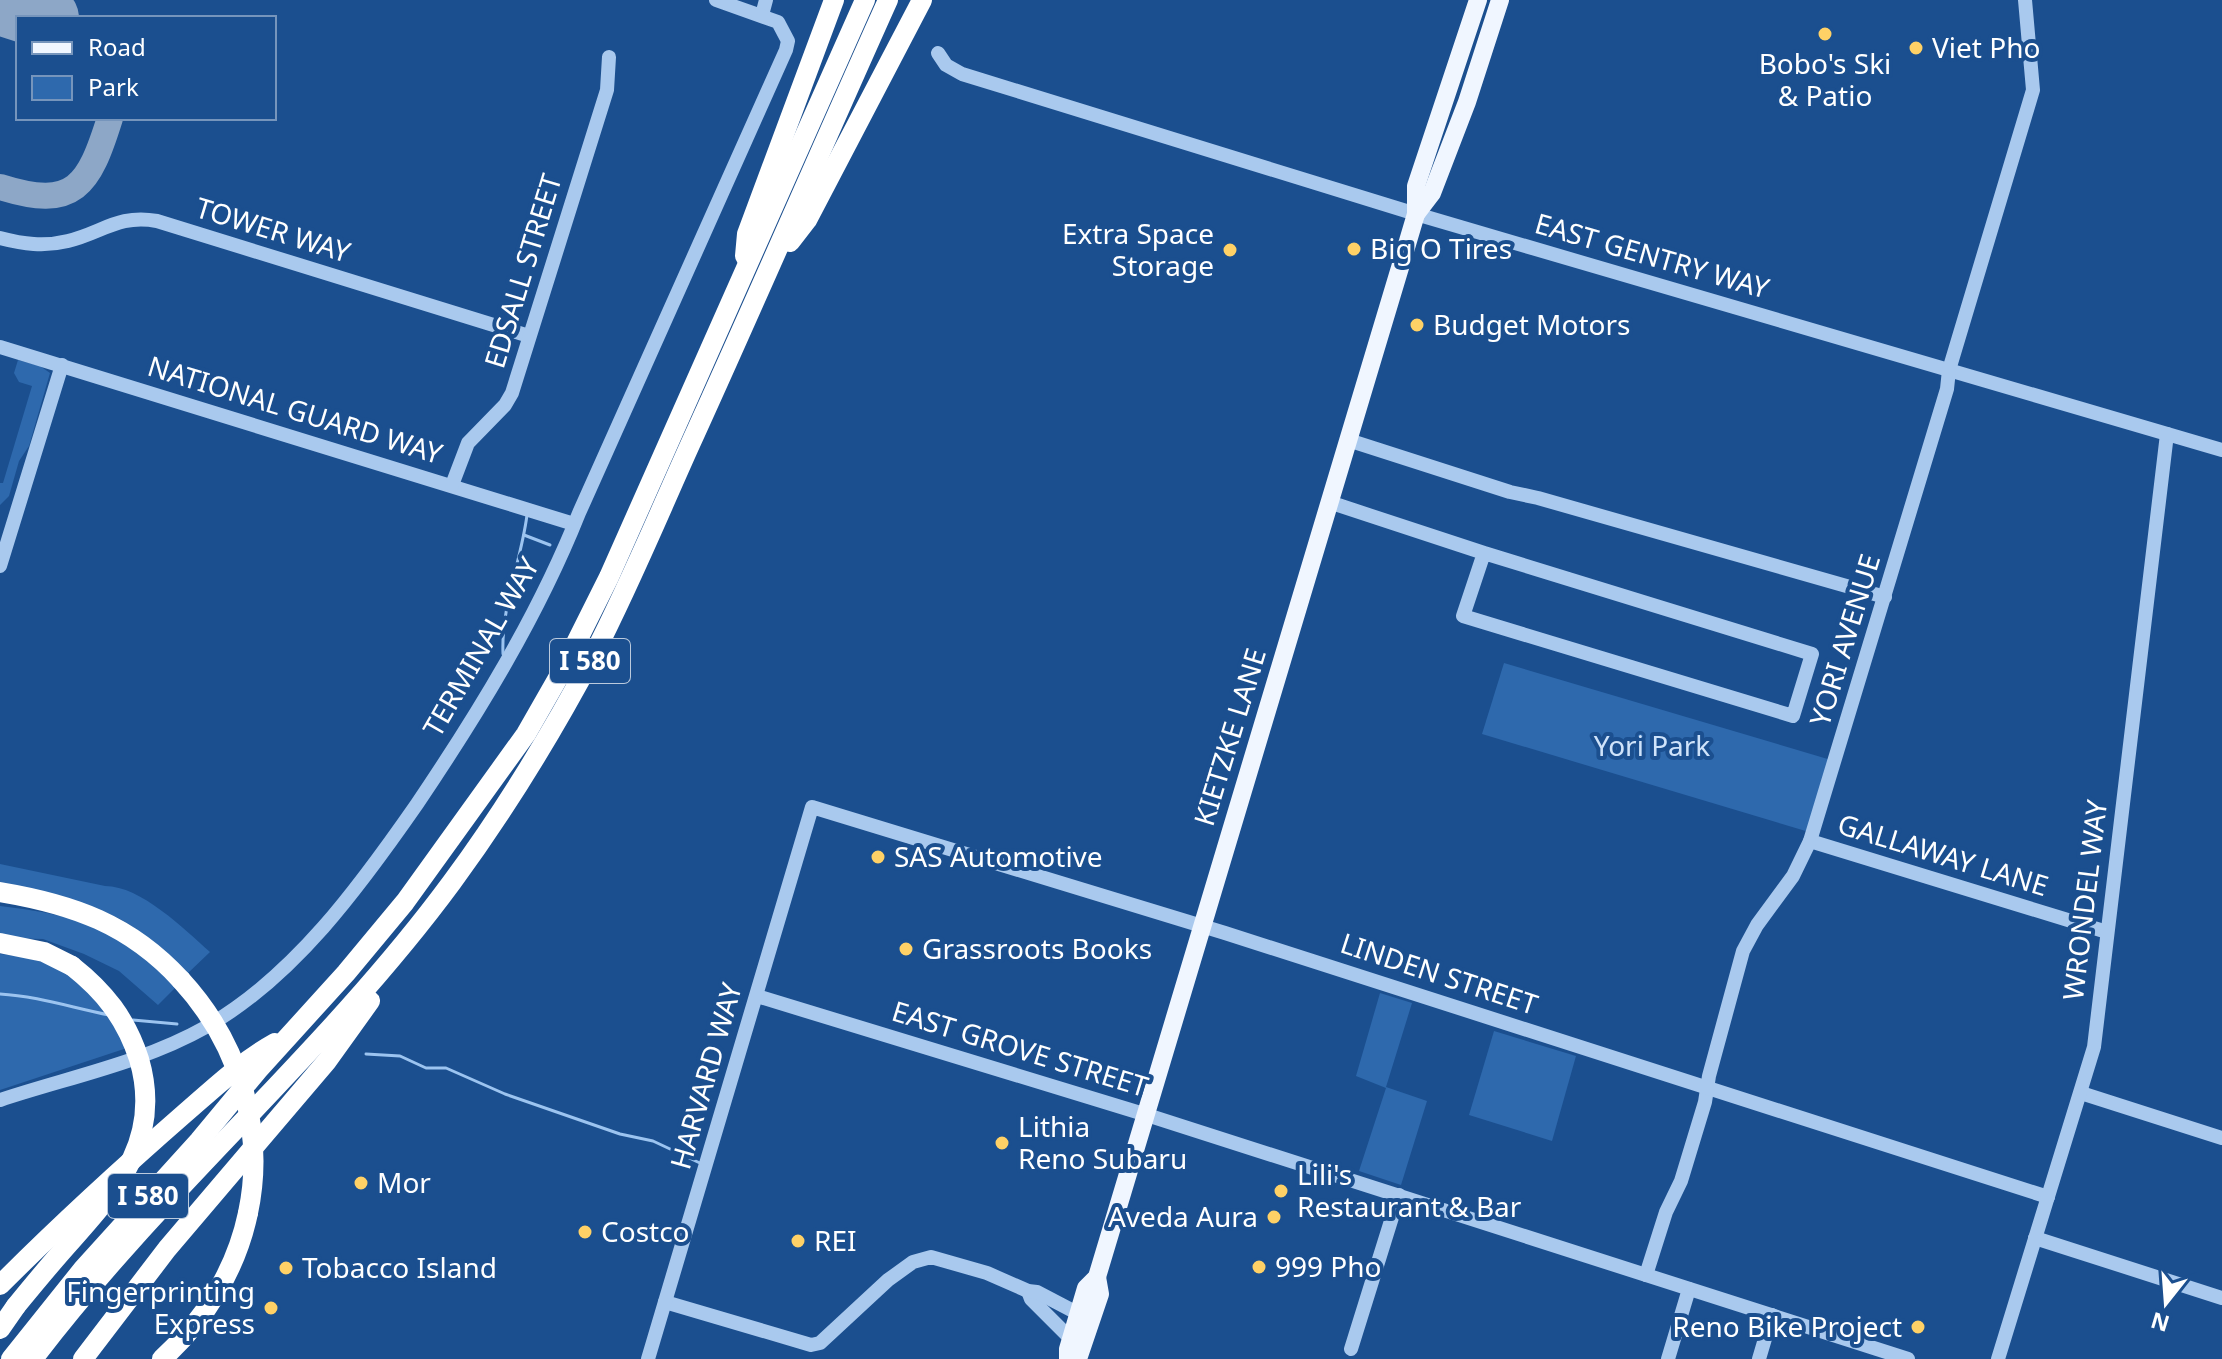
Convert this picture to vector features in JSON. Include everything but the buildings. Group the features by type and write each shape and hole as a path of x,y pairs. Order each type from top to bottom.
{"highway":[{"path":"745,272 747,234 834,0"},
{"name":"I 580","path":"11,1359 83,1269 199,1141 405,902 526,734 604,588 865,0"},
{"name":"I 580","path":"33,1359 119,1254 335,1024 405,942 453,880 542,746 593,655 639,559 888,0"},
{"path":"774,260 807,220 922,0"},
{"path":"0,892 40,898 101,919 124,932 168,966 205,1008 224,1039 240,1077 253,1135 253,1184 248,1213 234,1259 213,1301 162,1359"},
{"path":"0,899 73,909"},
{"path":"83,1359 167,1249 327,1061 365,1009 405,942"},
{"path":"0,1329 125,1175 145,1117 144,1078 128,1030 105,994 72,966 44,952 8,944"},
{"path":"0,1285 102,1187 207,1093 251,1056 289,1035"}],"main road":[{"name":"KIETZKE LANE","path":"1068,1359 1078,1347 1100,1294 1097,1277 1416,214 1416,186 1478,0"},
{"name":"KIETZKE LANE","path":"1416,214 1432,193 1467,102 1500,0"},
{"name":"KIETZKE LANE","path":"1078,1347 1079,1314 1086,1288 1097,1277"}],"street":[{"path":"716,0 762,15 766,0"},
{"name":"YORI AVENUE","path":"1646,1275 1666,1212 1681,1181 1743,951 1757,925 1793,876 1810,841 1947,389 1949,370 2033,90 2025,0"},
{"name":"TERMINAL WAY","path":"0,1100 128,1061 164,1048 204,1028 245,1001 305,945 384,851 466,730 556,569 786,50 788,41 783,28 778,22 762,15"},
{"name":"EAST GENTRY WAY","path":"938,53 946,65 962,74 1416,214 2222,450"},
{"name":"EDSALL STREET","path":"452,485 468,443 505,405 512,393 607,90 609,57"},
{"name":"TOWER WAY","path":"0,238 47,245 72,240 118,221 150,220 529,336"},
{"name":"NATIONAL GUARD WAY","path":"0,347 574,524"},
{"path":"0,566 62,365"},
{"name":"WRONDEL WAY","path":"1998,1359 2094,1047 2167,434"},
{"path":"1348,440 1510,492 1885,597"},
{"path":"1329,502 1812,654 1793,716 1463,616 1484,553"},
{"name":"LINDEN STREET","path":"812,807 1202,925 2048,1197"},
{"name":"HARVARD WAY","path":"648,1359 812,807"},
{"name":"GALLAWAY LANE","path":"1810,841 2107,932"},
{"name":"EAST GROVE STREET","path":"757,996 1147,1115 1908,1359"},
{"path":"2081,1093 2222,1138"},
{"path":"1351,1349 1399,1195"},
{"path":"2035,1238 2222,1298"},
{"path":"665,1302 808,1345 820,1343 888,1280 913,1262 931,1257 1037,1292 1079,1314"},
{"path":"1668,1359 1689,1289"},
{"path":"1028,1291 1031,1299 1078,1347"},
{"path":"1759,1359 1772,1315"}],"green space":[{"path":"18,360 40,366 50,373 29,446 19,461 9,496 0,505 0,483 3,483 32,386 19,382 14,373"},
{"name":"Yori Park","path":"1504,663 1831,760 1809,832 1482,734"},
{"path":"0,864 133,893 161,910 210,952 187,974 120,919 77,903 0,887"},
{"path":"0,906 61,916 105,931 134,949 178,985 158,1005 119,971 84,954 43,939 0,938"},
{"path":"0,954 46,963 77,979 98,999 130,1047 0,1090"},
{"path":"1380,993 1412,1003 1386,1087 1427,1101 1401,1185 1359,1171 1386,1088 1356,1076"},
{"path":"1494,1031 1576,1056 1552,1141 1469,1115"}],"waterway":[{"path":"503,654 508,601 527,515"},
{"path":"524,535 550,545"},
{"path":"0,994 109,1015"},
{"path":"133,1020 177,1024"},
{"path":"366,1054 400,1056 426,1068 446,1068 505,1094 620,1134 653,1141 702,1164"}],"taxiway":[{"path":"0,187 46,196 75,187 86,176 109,120"}],"runway":[{"path":"0,3 41,16"}],"place":[{"name":"Bobo's Ski & Patio","path":"1825,34"},
{"name":"Viet Pho","path":"1916,48"},
{"name":"Big O Tires","path":"1354,249"},
{"name":"Extra Space Storage","path":"1230,250"},
{"name":"Budget Motors","path":"1417,325"},
{"name":"SAS Automotive","path":"878,857"},
{"name":"Grassroots Books","path":"906,949"},
{"name":"Lithia Reno Subaru","path":"1002,1143"},
{"name":"Mor","path":"361,1183"},
{"name":"Lili's Restaurant & Bar","path":"1281,1191"},
{"name":"Aveda Aura","path":"1274,1217"},
{"name":"Costco","path":"585,1232"},
{"name":"REI","path":"798,1241"},
{"name":"999 Pho","path":"1259,1267"},
{"name":"Tobacco Island","path":"286,1268"},
{"name":"Fingerprinting Express","path":"271,1308"},
{"name":"Reno Bike Project","path":"1918,1327"}]}
